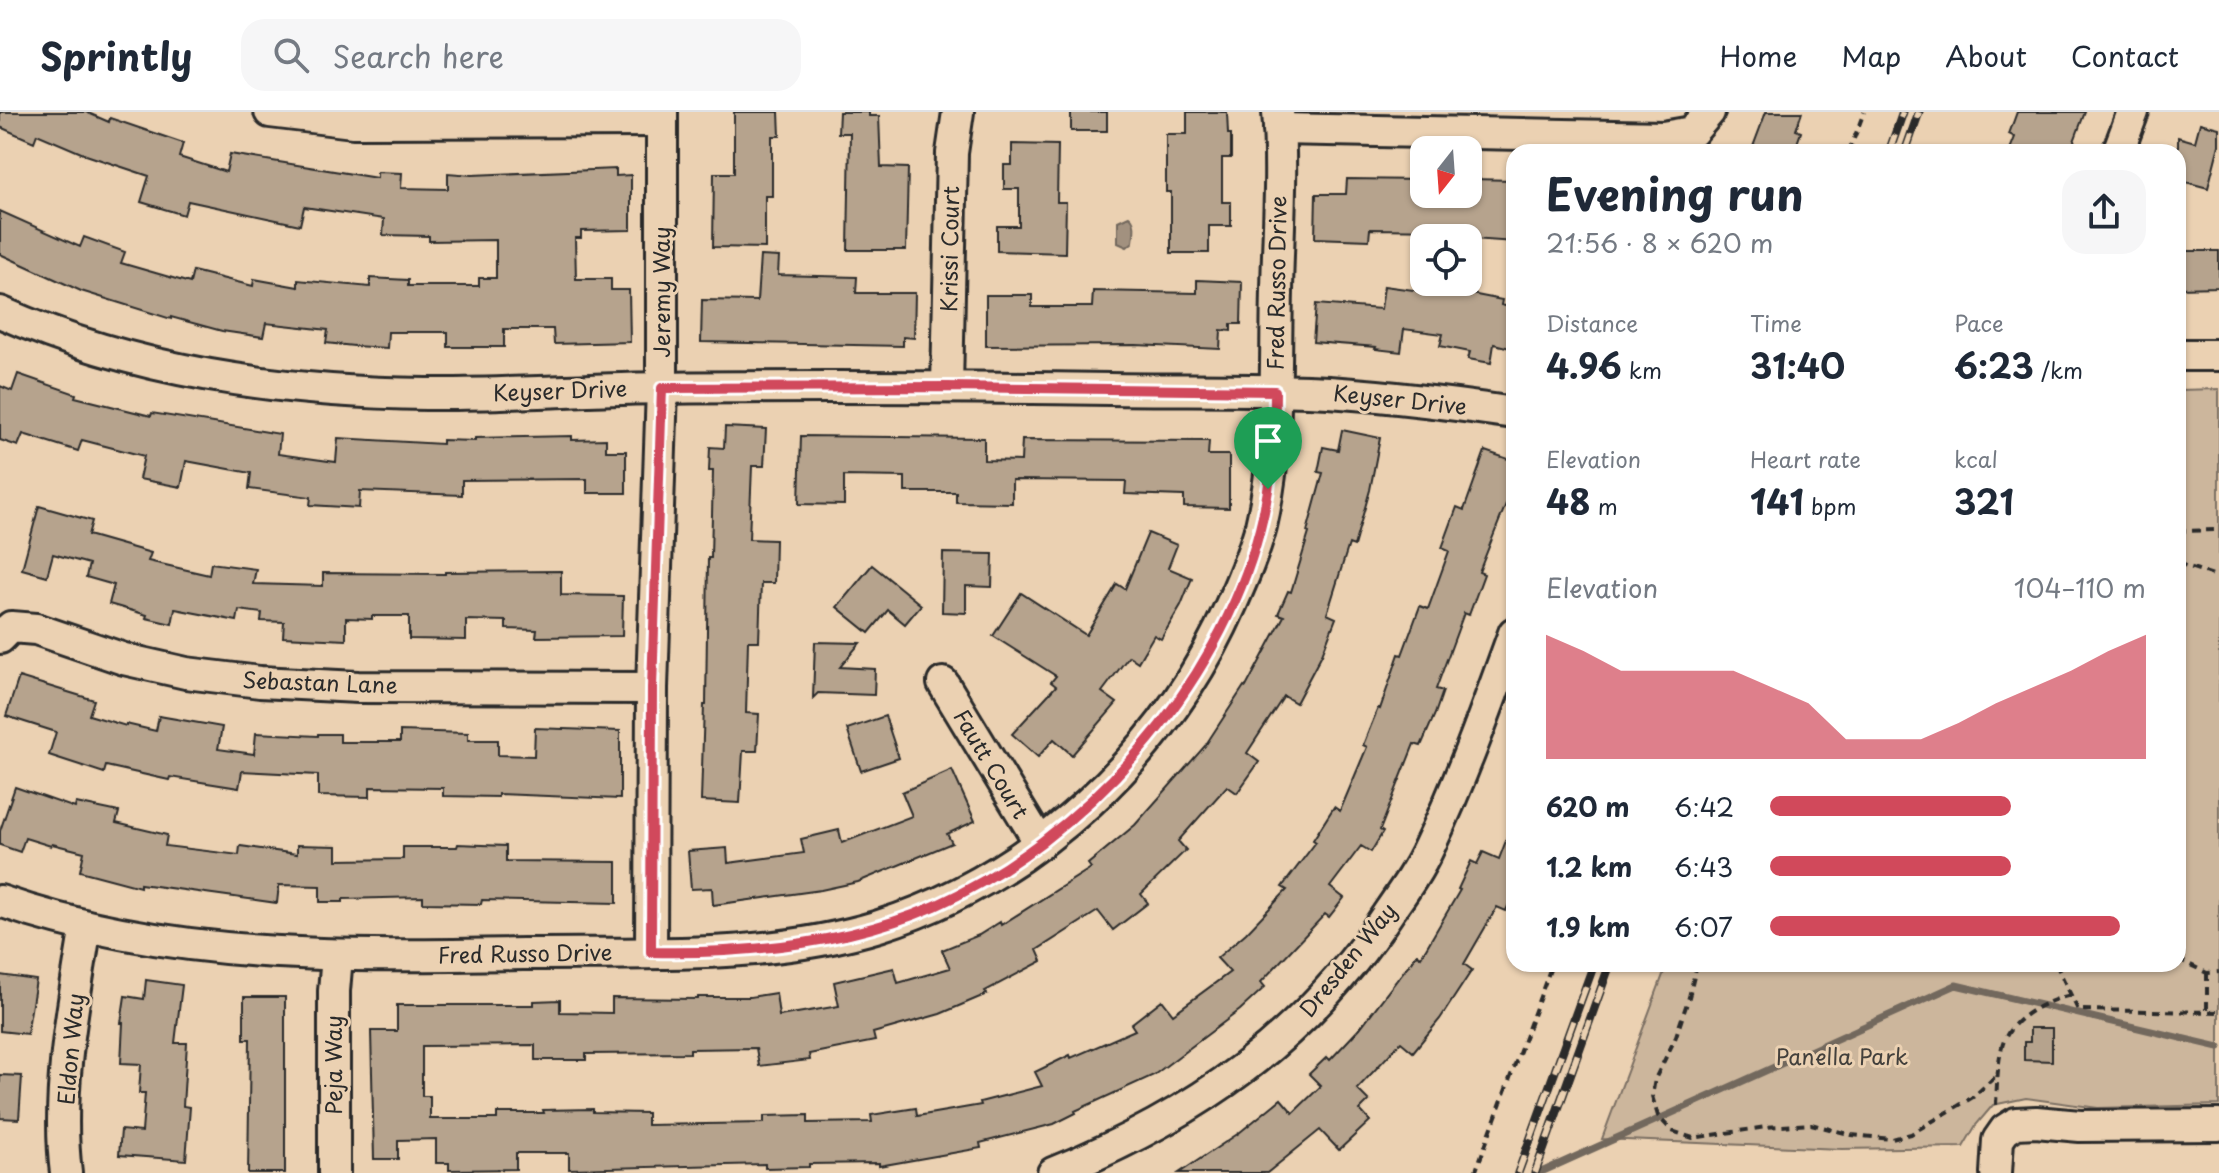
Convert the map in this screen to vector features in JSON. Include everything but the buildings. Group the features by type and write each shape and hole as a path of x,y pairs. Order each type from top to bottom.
{"street":[{"path":"270,112 353,122 662,116"},
{"name":"Krissi Court","path":"947,387 952,153 958,112"},
{"path":"2121,144 2133,112"},
{"name":"Jeremy Way","path":"651,952 652,688 662,388 662,116"},
{"path":"1279,121 1663,137 1700,122"},
{"name":"Fred Russo Drive","path":"0,901 86,926 217,948 337,956 763,950 878,926 934,906 987,878 1040,843 1091,802 1135,754 1181,699 1203,664 1245,573 1260,530 1275,447 1279,121"},
{"name":"Keyser Drive","path":"0,312 67,339 138,361 209,377 294,388 429,394 662,388 1275,391 1404,399 1506,412"},
{"path":"2186,355 2219,355"},
{"name":"Sebastan Lane","path":"0,638 11,627 36,629 124,659 186,673 260,682 358,687 652,688"},
{"name":"Dresden Way","path":"1053,1173 1146,1132 1218,1089 1289,1032 1333,986 1373,938 1428,850 1458,783 1506,654"},
{"name":"Fautt Court","path":"943,683 1040,843"},
{"name":"Eldon Way","path":"66,1173 66,1077 86,926"},
{"name":"Peja Way","path":"334,1173 334,991 337,956"},
{"path":"1996,1173 1998,1140 2005,1130 2016,1123 2219,1125"}],"path":[{"path":"1852,144 1864,112"},
{"path":"2186,531 2219,530"},
{"path":"2186,566 2219,577"},
{"path":"2186,963 2207,973 2219,972"},
{"path":"1475,1173 1549,972"},
{"path":"1695,972 1675,1039 1655,1079 1652,1096 1658,1116 1672,1131 1693,1138 1811,1124 1852,1135 1892,1139 1911,1134 1973,1097 1998,1074"},
{"path":"2060,972 2078,1010 2219,1012"},
{"path":"2207,973 2207,1012"},
{"path":"1996,1109 2002,1043 2021,1019 2048,1000 2071,995"}],"green space":[{"name":"Panella Park","path":"2219,389 2219,1105 2098,1108 2026,1098 1993,1105 1963,1147 1842,1149 1602,1139 1664,972 2186,972 2186,390"}],"shaded area":[{"path":"1129,216 1134,231 1133,242 1127,247 1118,243 1118,221"}],"waterway":[{"path":"1539,1173 1956,985 2219,1047"}],"railway":[{"path":"1892,144 1903,112"},
{"path":"1908,144 1919,112"},
{"path":"1518,1173 1591,972"},
{"path":"1535,1173 1607,972"}],"route":[{"path":"662,388 1275,391 1275,447 1268,489 1260,530 1245,573 1203,664 1181,699 1091,802 1040,843 987,878 934,906 878,926 763,950 651,952 652,688 662,388"}]}
